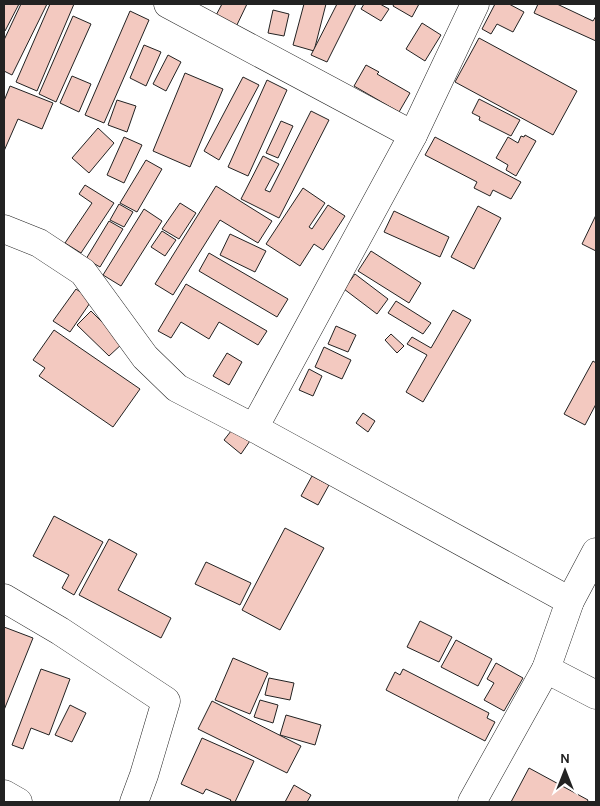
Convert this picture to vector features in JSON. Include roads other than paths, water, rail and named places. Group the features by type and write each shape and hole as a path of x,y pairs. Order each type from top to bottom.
{"street":[{"path":"168,4 413,135"},
{"path":"254,428 413,135 475,4"},
{"path":"4,229 39,243 83,272 145,357 177,388 254,428 570,601"},
{"path":"472,802 546,669 570,601 596,552"},
{"path":"4,598 60,632 166,702 134,802"},
{"path":"546,669 596,695"},
{"path":"4,794 18,802"}]}
